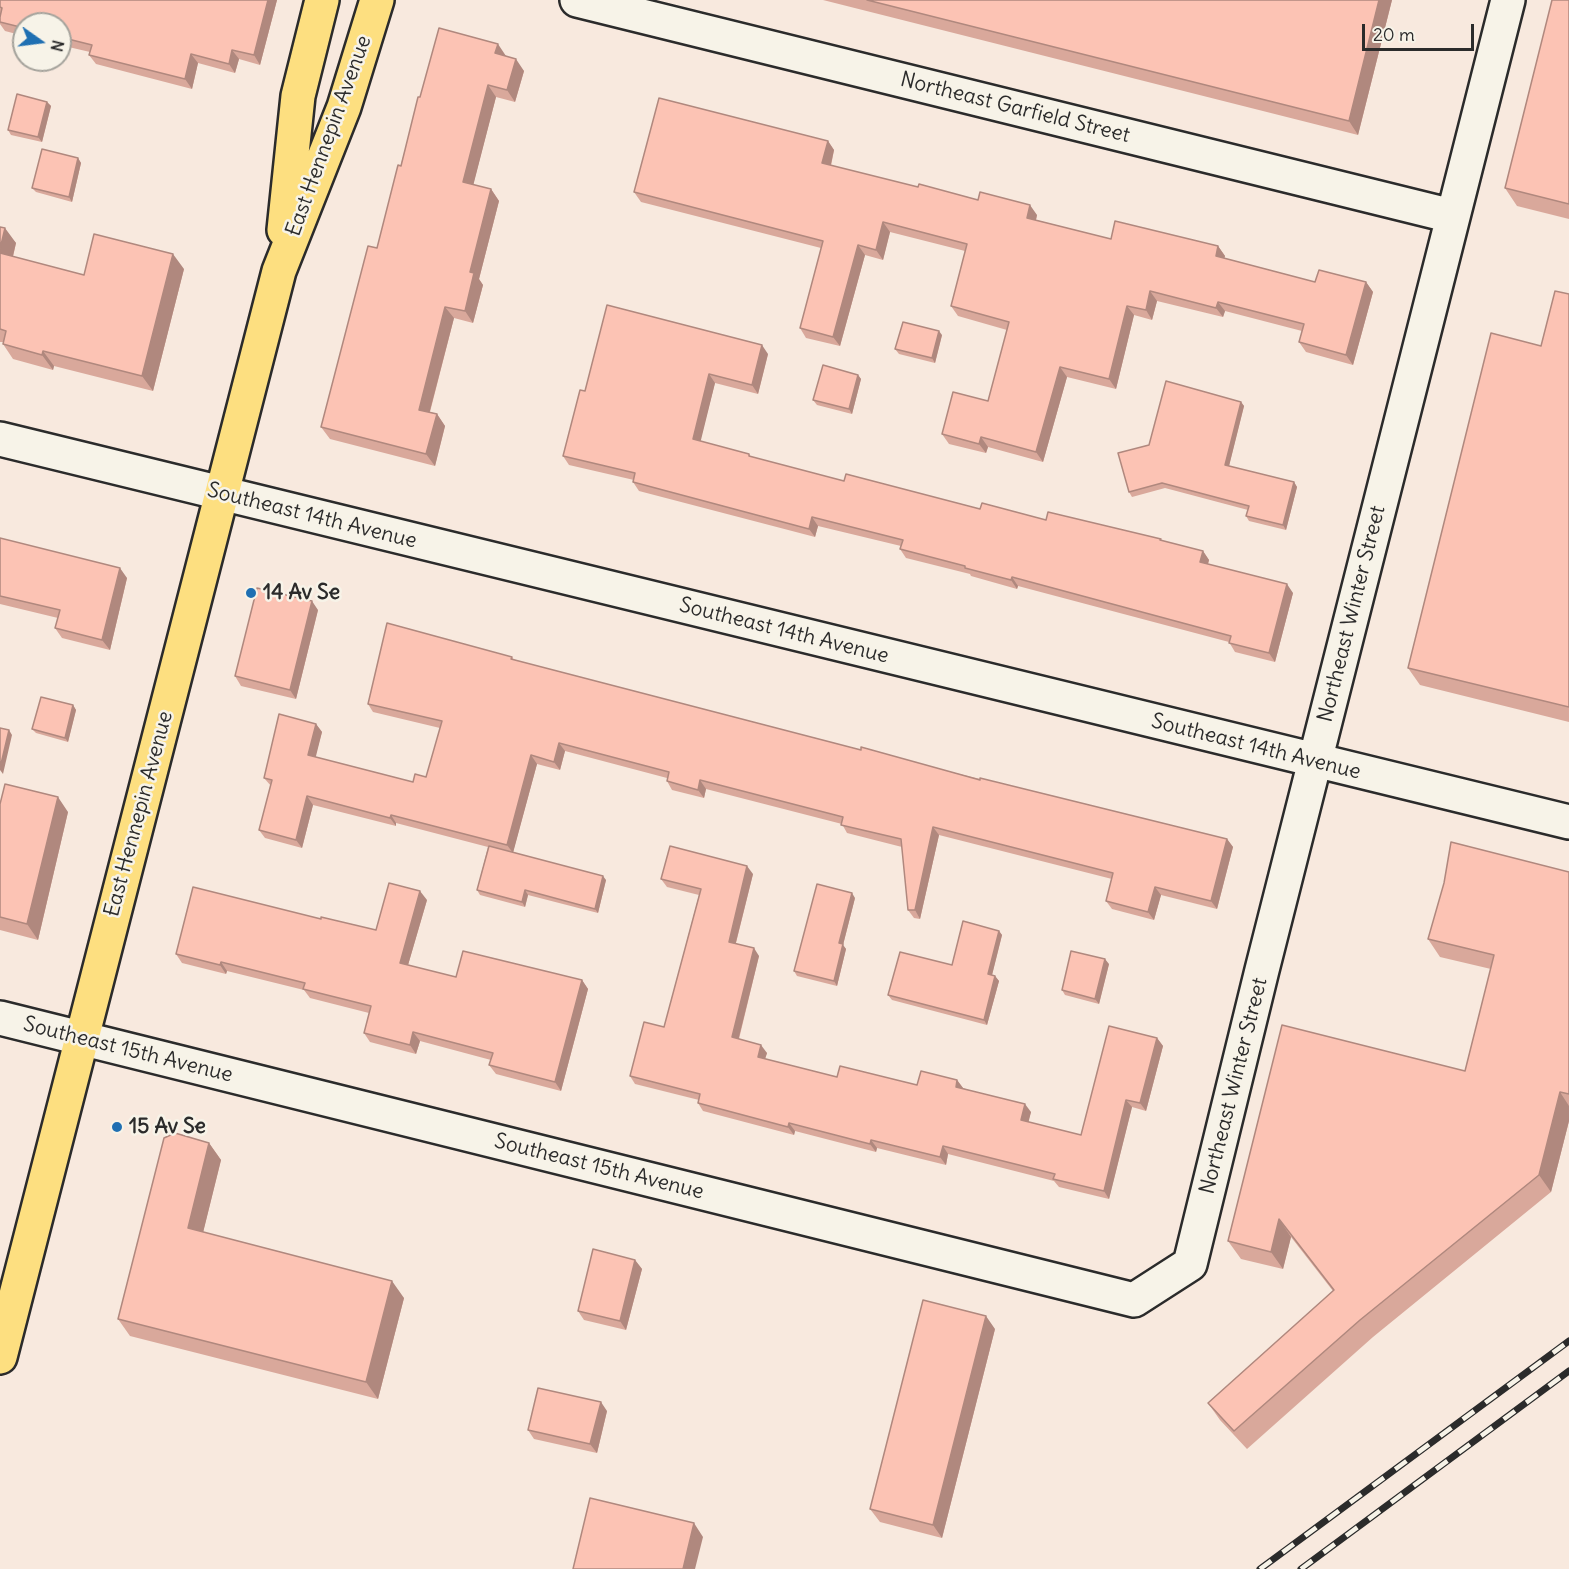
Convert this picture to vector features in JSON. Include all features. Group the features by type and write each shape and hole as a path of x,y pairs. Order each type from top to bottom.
{"main road":[{"name":"East Hennepin Avenue","path":"279,271 298,96 322,0"},
{"name":"East Hennepin Avenue","path":"0,1357 279,271 344,107 377,0"}],"street":[{"name":"Northeast Garfield Street","path":"578,0 1452,216"},
{"name":"Northeast Winter Street","path":"1190,1264 1508,0"},
{"name":"Southeast 14th Avenue","path":"0,440 1569,822"},
{"name":"Southeast 15th Avenue","path":"0,1018 1134,1300 1190,1264"}],"building":[{"path":"0,0 268,0 254,55 232,50 229,64 191,54 185,79 89,55 92,45 72,40 72,12 12,12 12,25 0,22 2,8"},
{"path":"867,0 1379,0 1349,121"},
{"path":"1552,0 1569,0 1569,204 1505,188"},
{"path":"439,28 498,44 495,53 516,59 507,90 488,85 463,182 491,189 470,272 474,273 465,311 445,307 419,410 437,414 426,454 321,427 368,246 377,248 398,165 401,166 418,97 420,97"},
{"path":"17,94 47,102 38,137 8,130"},
{"path":"659,98 828,141 822,163 918,187 919,184 978,200 980,192 1030,205 1027,218 1111,239 1115,221 1218,246 1216,256 1315,282 1319,270 1366,282 1346,355 1299,342 1304,324 1218,302 1216,308 1150,291 1146,310 1127,306 1109,379 1060,367 1036,452 981,437 979,444 942,434 953,392 988,401 1009,322 951,306 967,244 883,222 876,250 858,245 833,337 800,328 823,241 634,192"},
{"path":"42,149 78,158 69,197 32,188"},
{"path":"0,227 5,228 0,249"},
{"path":"94,234 173,254 142,376 43,351 42,355 3,344 6,331 0,329 0,253 84,275"},
{"path":"1555,291 1569,294 1569,707 1408,668 1491,333 1541,346"},
{"path":"607,305 762,345 752,385 709,374 693,439 844,481 846,474 980,509 982,503 1046,520 1048,512 1203,551 1200,562 1287,584 1269,653 1229,643 1231,636 1012,577 1011,580 965,568 965,566 900,549 903,540 812,517 809,529 633,482 635,473 563,456 580,390 585,391"},
{"path":"903,322 939,331 932,358 895,349"},
{"path":"823,365 858,375 849,409 813,400"},
{"path":"1166,381 1241,402 1225,465 1294,482 1283,525 1246,516 1249,506 1162,483 1129,492 1118,453 1149,445"},
{"path":"0,538 120,568 102,640 55,628 60,610 0,596"},
{"path":"257,588 312,601 290,690 235,676"},
{"path":"387,623 512,657 511,659 861,750 861,747 980,780 980,778 1227,839 1211,901 1155,887 1148,912 1106,901 1113,873 933,827 915,910 908,910 901,839 841,825 843,817 700,780 698,790 667,781 669,772 559,743 554,762 531,755 507,845 307,796 296,840 259,830 272,780 264,778 279,714 316,724 308,755 413,782 415,774 426,777 442,721 368,704"},
{"path":"41,697 73,705 65,738 32,729"},
{"path":"0,728 9,730 0,768"},
{"path":"5,784 58,797 27,924 0,917 0,804"},
{"path":"1451,842 1569,872 1569,1094 1560,1092 1539,1175 1360,1320 1234,1431 1208,1403 1334,1290 1279,1219 1271,1252 1228,1241 1282,1025 1465,1071 1494,955 1428,939 1444,883"},
{"path":"489,846 603,876 595,909 525,890 522,902 477,890"},
{"path":"670,846 747,866 729,942 754,948 732,1037 761,1045 758,1057 837,1077 840,1066 917,1085 921,1071 957,1080 956,1087 1025,1104 1021,1120 1081,1135 1109,1026 1157,1038 1140,1103 1126,1100 1104,1191 1053,1179 1055,1174 943,1146 940,1157 871,1140 870,1144 789,1123 788,1127 698,1103 700,1094 630,1076 644,1022 664,1027 701,889 661,879"},
{"path":"389,883 420,891 400,963 456,977 463,951 582,980 555,1082 489,1065 493,1053 413,1032 410,1045 364,1033 371,1006 303,989 305,983 221,962 220,965 176,954 193,887 321,919 321,917 376,930"},
{"path":"817,884 852,893 839,943 843,944 834,981 794,971"},
{"path":"963,921 999,931 988,974 995,976 984,1020 888,995 900,952 952,965"},
{"path":"1071,951 1105,959 1095,999 1062,990"},
{"path":"175,1133 209,1143 188,1228 392,1281 366,1382 118,1319 164,1138"},
{"path":"593,1249 635,1260 620,1321 578,1311"},
{"path":"923,1300 986,1316 933,1525 870,1509"},
{"path":"538,1388 601,1402 590,1444 528,1430"},
{"path":"590,1498 694,1523 683,1569 573,1569"}],"railway":[{"path":"1260,1569 1569,1341"},
{"path":"1301,1569 1569,1371"}],"place":[{"name":"14 Av Se","path":"251,593"},
{"name":"15 Av Se","path":"117,1127"}]}
